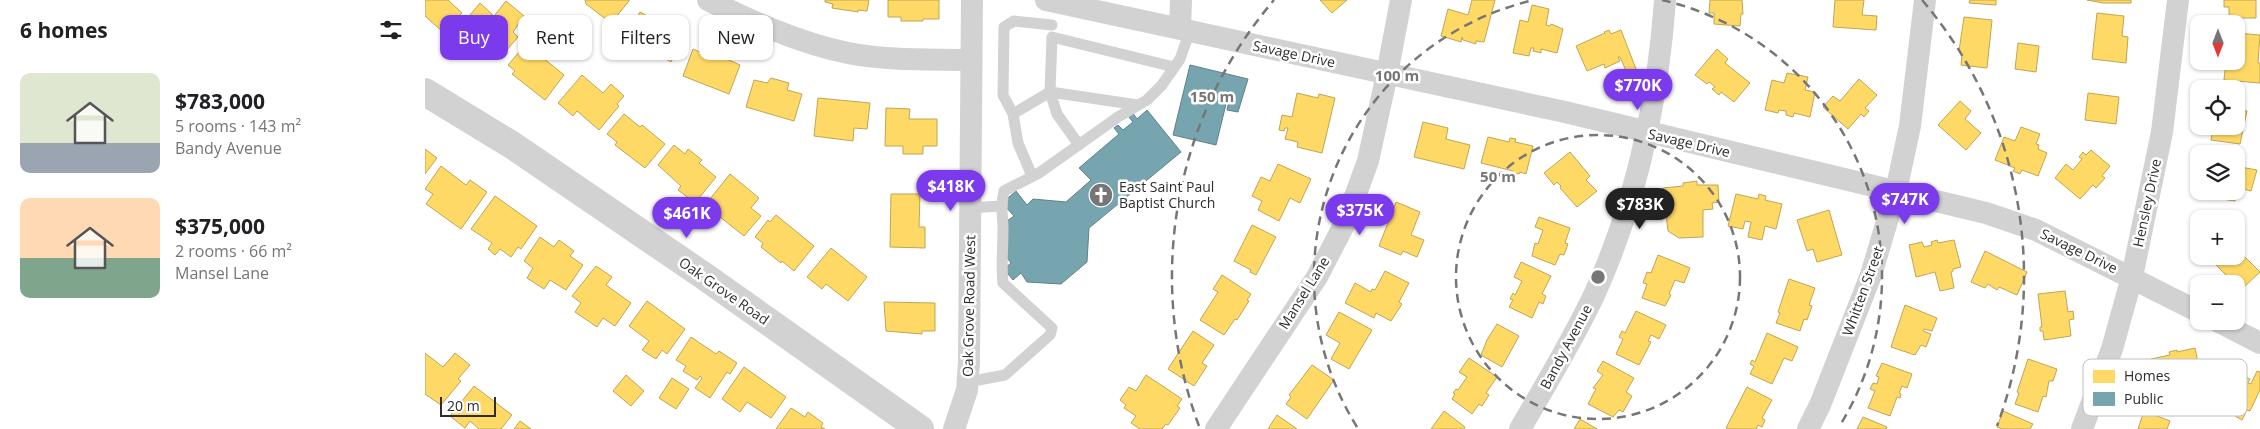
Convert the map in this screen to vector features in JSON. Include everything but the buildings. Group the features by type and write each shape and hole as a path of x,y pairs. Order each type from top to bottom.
{"street":[{"path":"708,0 766,28 848,53 889,58 971,60"},
{"name":"Oak Grove Road West","path":"954,429 962,410 968,382 972,0"},
{"path":"1181,0 1185,30"},
{"name":"Mansel Lane","path":"1216,429 1317,277 1346,221 1368,161 1401,0"},
{"name":"Bandy Avenue","path":"1520,429 1569,345 1595,293 1620,230 1647,133 1662,51 1665,0"},
{"name":"Whitten Street","path":"1808,429 1820,405 1871,275 1896,192 1910,126 1925,0"},
{"name":"Hensley Drive","path":"2108,359 2132,276 2162,132 2178,0"},
{"name":"Savage Drive","path":"1051,1 1565,112 1986,213 2036,230 2132,276 2190,307"},
{"name":"Oak Grove Road","path":"425,92 528,156 704,276 920,429"},
{"path":"2235,330 2260,343"},
{"name":"Hensley Drive","path":"2082,429 2087,416"}],"lane":[{"path":"1051,1 1050,92 1057,114 1079,144"},
{"path":"1032,176 1018,143 1013,114 1003,95 1004,27 1014,21 1177,63"},
{"path":"968,382 1005,374 1050,335 1052,328 1003,282 1001,262 1003,230 1000,206 1004,191 1032,176 1147,100 1162,85 1177,63 1185,30"},
{"path":"1013,114 1050,92 1139,105"},
{"path":"970,208 1000,206"}],"place":[{"name":"East Saint Paul Baptist Church","path":"1101,195"}]}
